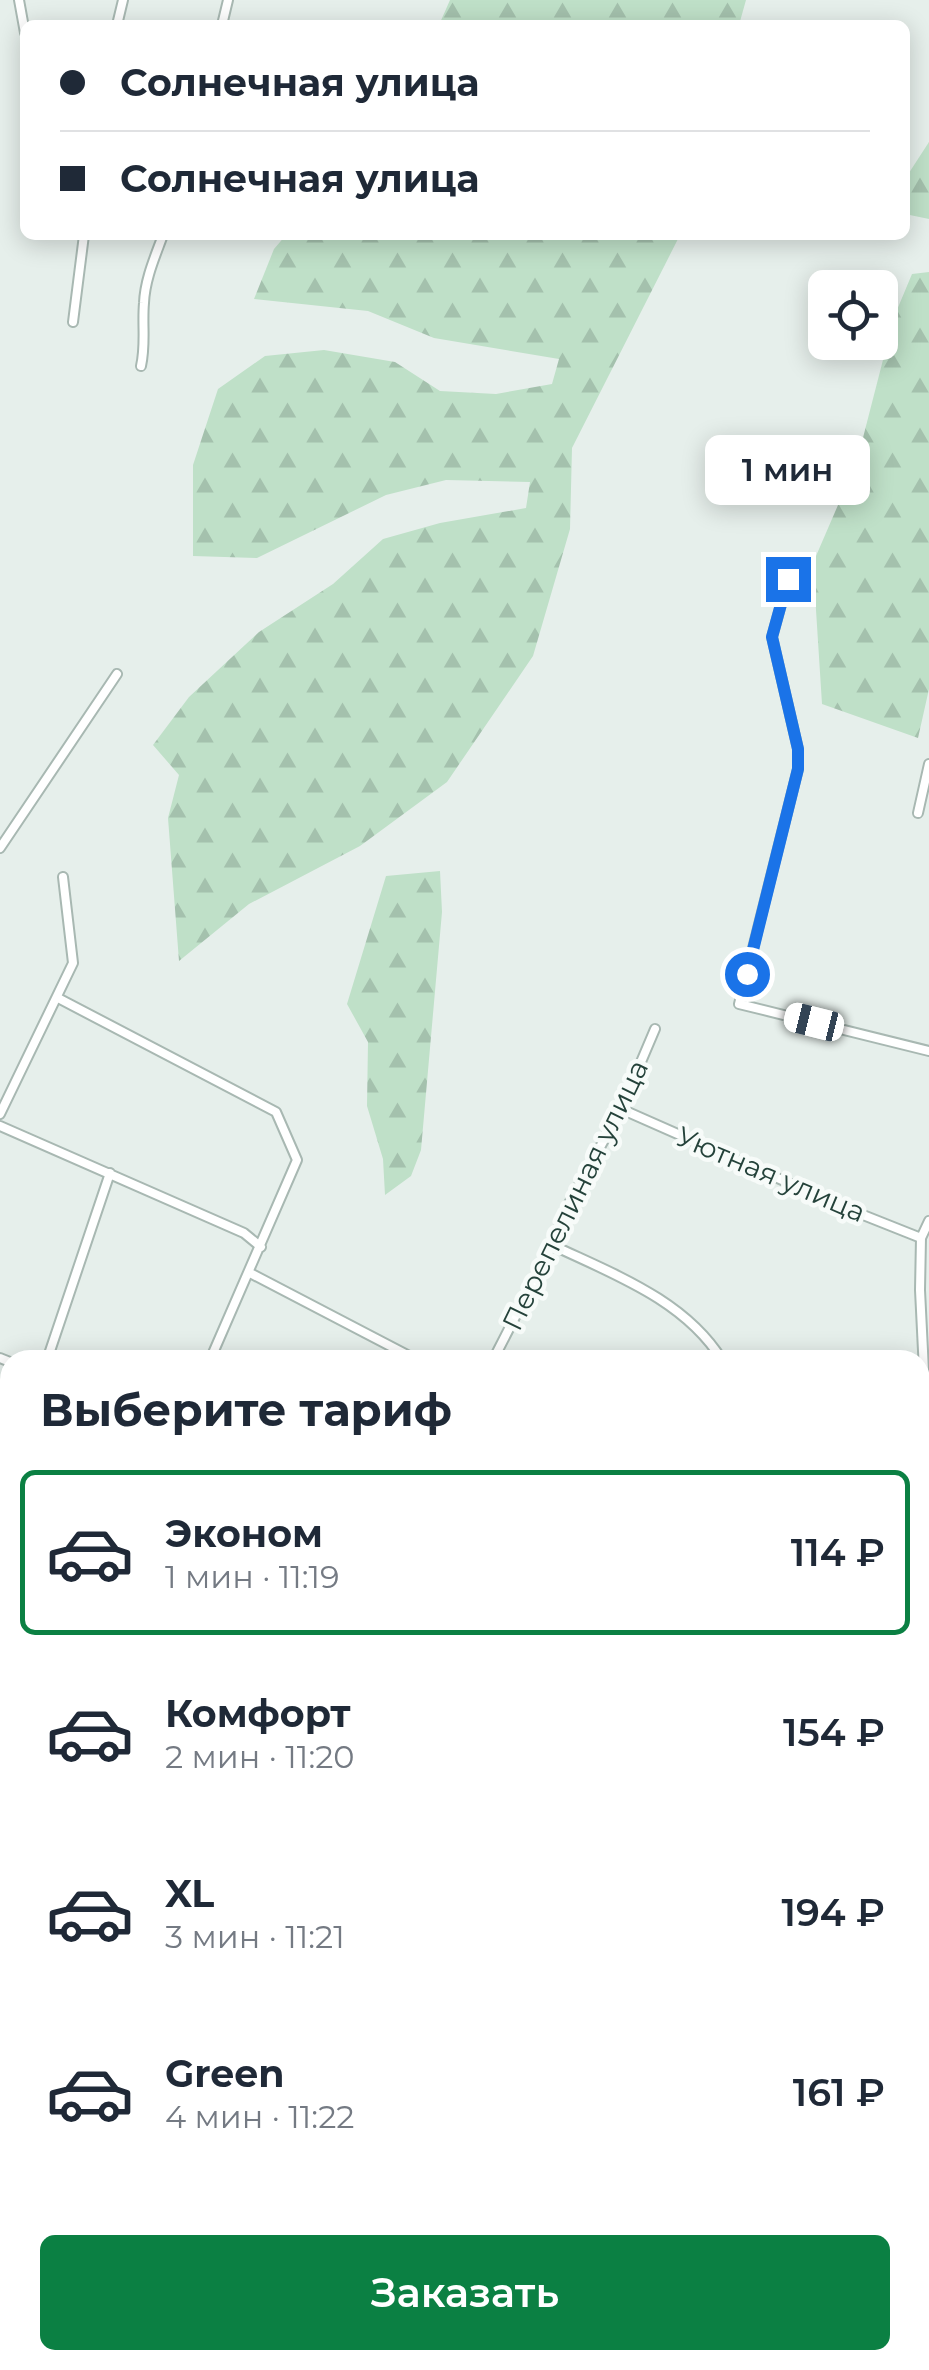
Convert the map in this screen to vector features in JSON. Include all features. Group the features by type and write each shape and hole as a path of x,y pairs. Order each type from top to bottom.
{"street":[{"path":"73,322 82,240"},
{"path":"141,366 146,344 147,279 161,240"},
{"path":"788,579 772,637 798,749 798,769 739,1004 929,1051"},
{"path":"0,848 117,674"},
{"path":"918,813 929,764"},
{"path":"0,1114 73,963 63,877"},
{"path":"58,998 276,1112 297,1160 215,1350"},
{"name":"Перепелиная улица","path":"497,1350 552,1245 566,1208 621,1110 656,1029"},
{"name":"Уютная улица","path":"621,1110 922,1238"},
{"path":"0,1126 244,1233 262,1247"},
{"path":"51,1350 110,1173"},
{"path":"925,1350 920,1290 922,1238 929,1221"},
{"path":"552,1245 668,1304 715,1350"},
{"path":"250,1273 398,1350"}],"green space":[{"path":"450,0 746,0 740,20 441,20"},
{"path":"929,142 929,219 910,215 910,171"},
{"path":"282,240 677,240 572,448 570,529 533,656 447,782 360,846 249,904 179,961 168,818 179,775 153,745 189,697 259,632 333,584 383,539 440,523 526,508 530,482 446,480 386,495 257,558 193,556 193,465 218,389 265,356 324,350 395,362 440,391 496,394 552,384 559,359 434,338 368,311 254,299 274,249"},
{"path":"929,272 929,689 918,738 822,704 813,563 857,461 883,360 898,360 898,307 912,274"},
{"path":"440,871 442,912 421,1150 411,1176 385,1195 383,1159 367,1106 368,1042 347,1004 386,876"}],"route":[{"path":"747,974 798,769 798,749 772,637 788,579"}]}
